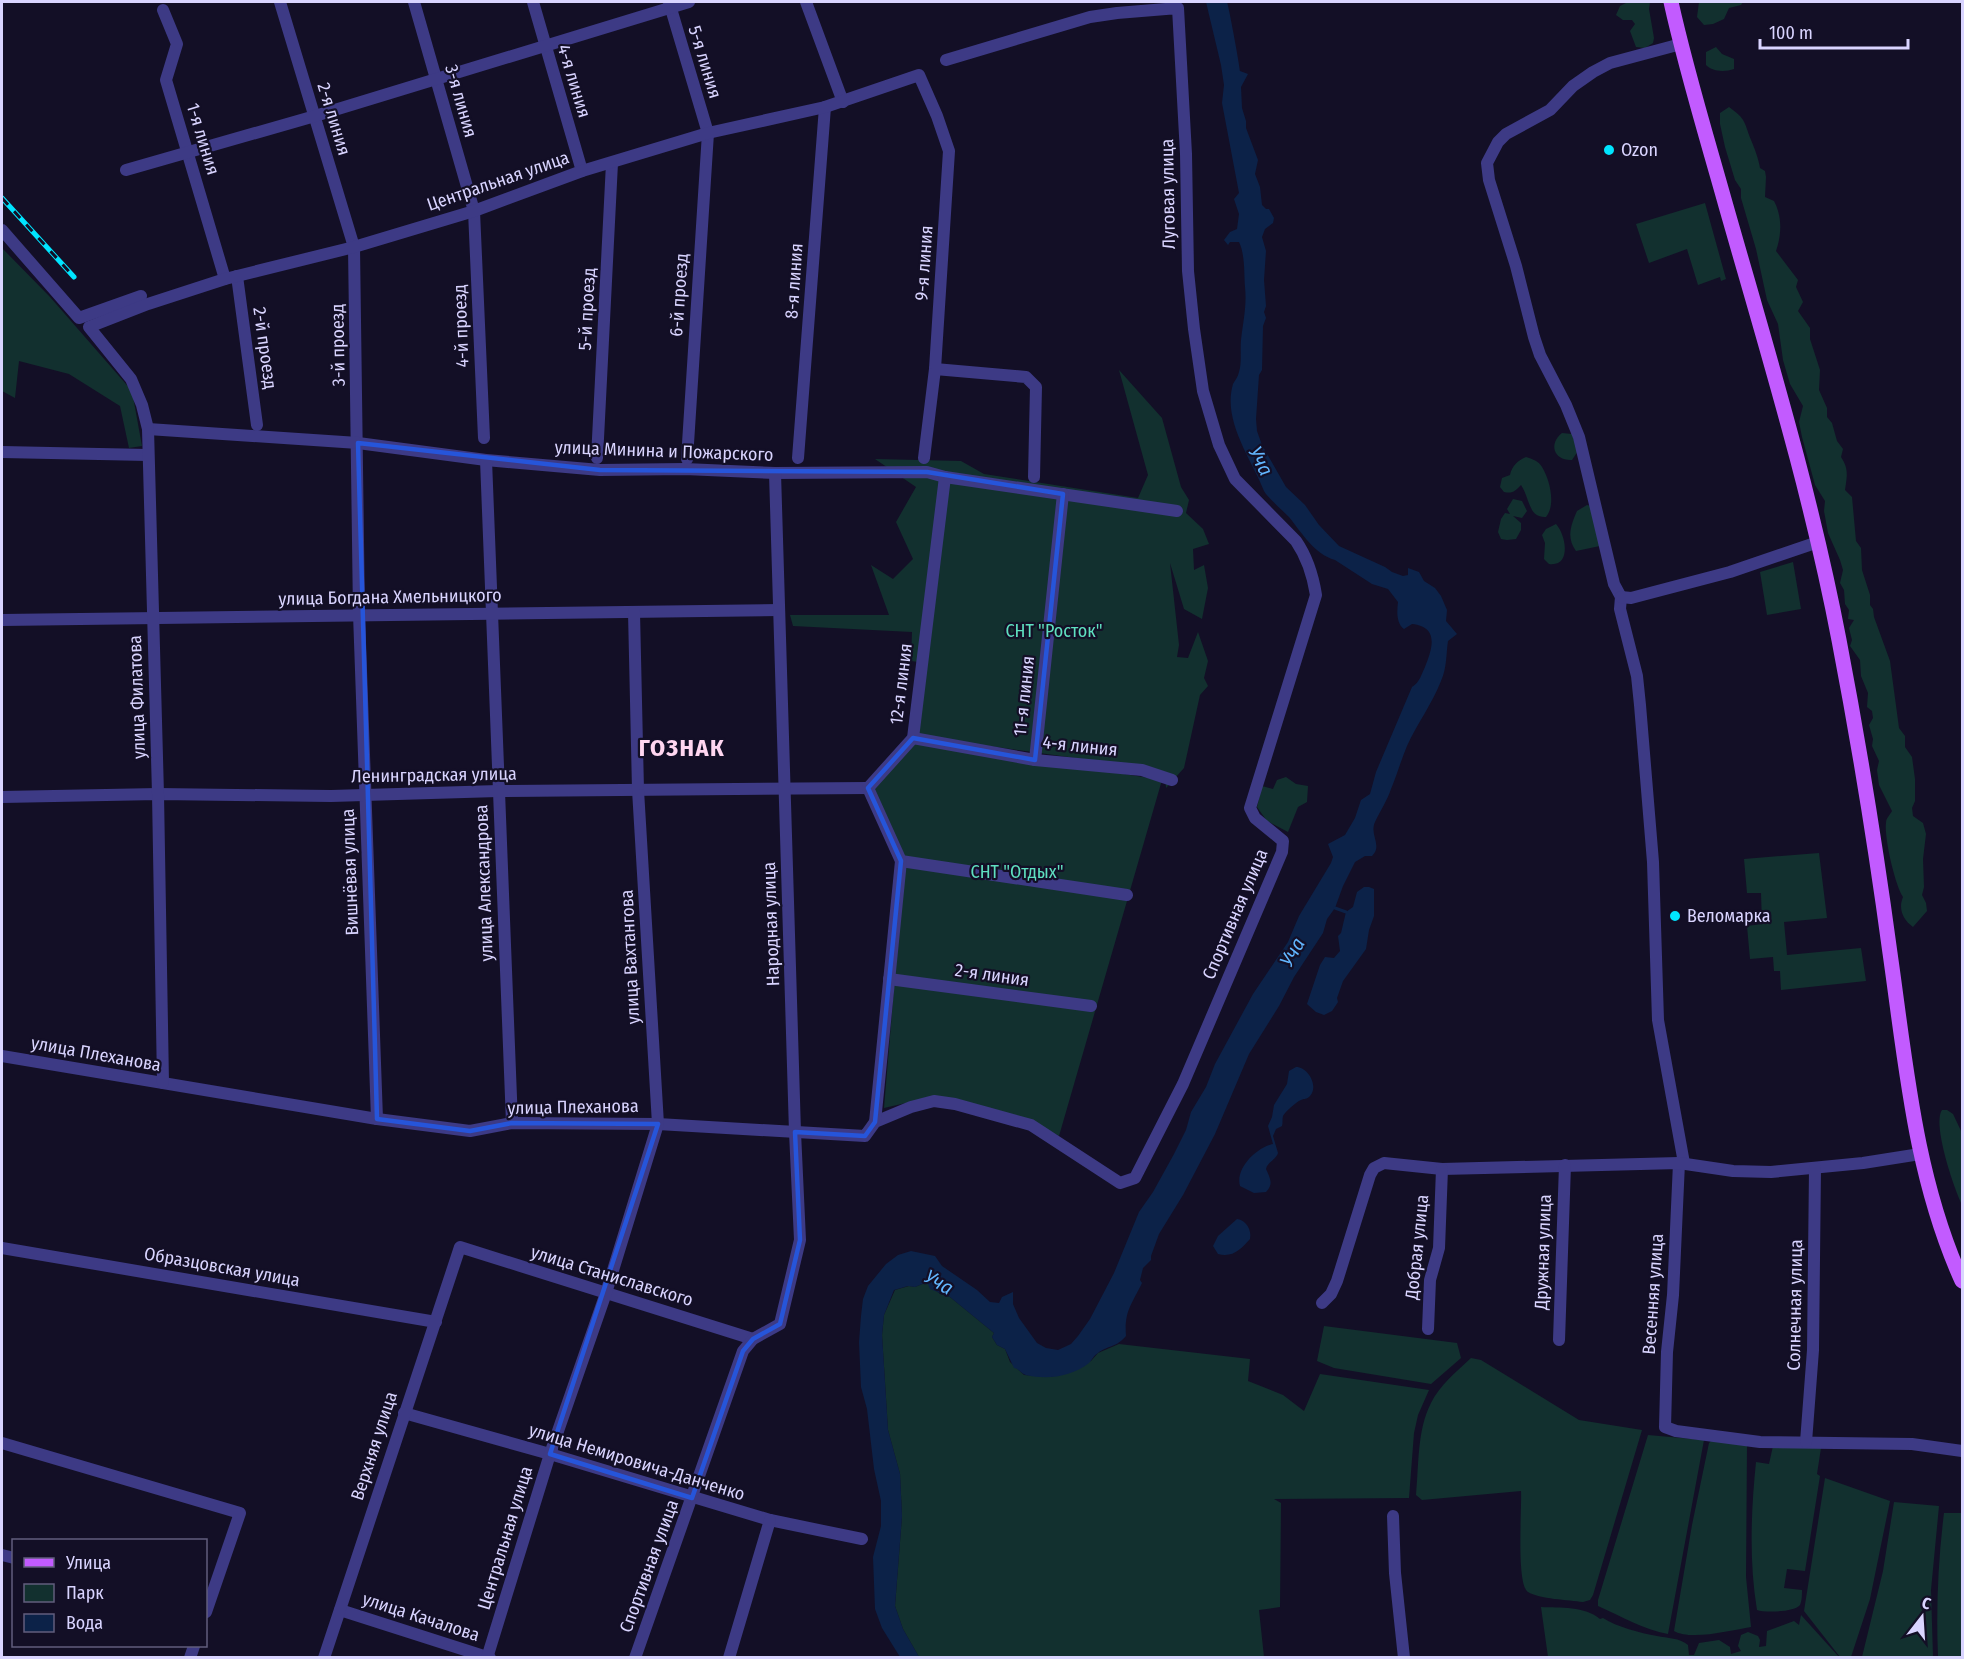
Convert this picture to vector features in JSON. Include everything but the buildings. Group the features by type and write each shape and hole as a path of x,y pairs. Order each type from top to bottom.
{"main road":[{"path":"1671,2 1787,419 1818,542 1841,651 1873,834 1907,1084 1920,1154 1940,1225 1962,1281"}],"street":[{"name":"2-я линия","path":"280,2 354,247"},
{"name":"3-я линия","path":"414,2 474,211"},
{"name":"4-я линия","path":"533,2 582,171"},
{"path":"126,170 315,116 545,46 669,5 689,2"},
{"path":"806,2 843,102"},
{"name":"5-я линия","path":"669,5 708,133"},
{"name":"Луговая улица","path":"946,60 1090,17 1178,8 1186,154 1188,271 1203,392 1219,445 1235,479 1296,541 1302,550 1314,582"},
{"name":"1-я линия","path":"163,10 177,44 166,80 231,277"},
{"name":"Весенняя улица","path":"1681,44 1610,63 1573,86 1550,110 1506,134 1498,142 1487,163 1489,180 1510,245 1540,355 1566,405 1579,437 1614,584 1621,597 1620,609 1637,676 1653,862 1658,1020 1682,1163 1667,1352 1665,1427 1676,1431 1760,1442 1806,1442"},
{"name":"Центральная улица","path":"89,327 148,304 231,277 354,247 474,211 582,171 708,133 843,102 919,75"},
{"name":"9-я линия","path":"919,75 949,151 935,369 924,458"},
{"name":"8-я линия","path":"798,458 825,107"},
{"name":"6-й проезд","path":"687,459 708,133"},
{"name":"5-й проезд","path":"597,458 612,163"},
{"name":"4-й проезд","path":"474,211 484,438"},
{"path":"2,230 79,318 141,296"},
{"name":"3-й проезд","path":"354,247 358,443"},
{"name":"2-й проезд","path":"231,277 257,425"},
{"name":"улица Филатова","path":"89,327 131,379 142,405 148,429 163,1083"},
{"path":"935,369 1026,377 1036,387 1034,477"},
{"name":"улица Минина и Пожарского","path":"148,429 358,443 486,460 600,470 685,469 775,473 927,472 945,477 1177,511"},
{"name":"Вишнёвая улица","path":"358,443 359,614 377,1119"},
{"path":"2,452 148,455"},
{"name":"улица Александрова","path":"486,460 512,1124"},
{"name":"Народная улица","path":"743,1352 753,1339 780,1324 800,1240 775,473"},
{"name":"12-я линия","path":"868,788 913,738 945,477"},
{"name":"11-я линия","path":"1035,760 1063,494"},
{"path":"1621,597 1631,598 1699,581 1818,542"},
{"name":"Спортивная улица","path":"1120,1183 1135,1178 1183,1084 1280,859 1283,841 1255,818 1250,808 1316,596 1314,582"},
{"name":"улица Богдана Хмельницкого","path":"2,620 779,610"},
{"name":"улица Вахтангова","path":"606,1293 658,1124 638,790 634,612"},
{"name":"4-я линия","path":"913,738 1035,760 1142,770 1172,780"},
{"path":"868,788 901,861 875,1122"},
{"name":"Ленинградская улица","path":"2,797 158,794 331,796 498,791 868,788"},
{"path":"901,861 1127,895"},
{"name":"2-я линия","path":"889,979 1091,1006"},
{"name":"улица Плеханова","path":"2,1056 377,1119 470,1131 512,1124 658,1124 865,1136 875,1122 911,1107 934,1101 955,1104 1031,1125 1120,1183"},
{"path":"1322,1303 1331,1294 1337,1281 1374,1168 1383,1163 1442,1169 1682,1163 1733,1171 1772,1172 1872,1162 1920,1154"},
{"name":"Дружная улица","path":"1559,1340 1565,1165"},
{"name":"Солнечная улица","path":"1806,1442 1813,1350 1815,1168"},
{"name":"Добрая улица","path":"1428,1329 1430,1280 1439,1248 1442,1169"},
{"name":"улица Станиславского","path":"460,1247 753,1339"},
{"name":"Верхняя улица","path":"324,1658 460,1247"},
{"name":"Образцовская улица","path":"2,1248 436,1322"},
{"name":"Центральная улица","path":"488,1657 550,1454 606,1293"},
{"name":"Спортивная улица","path":"635,1658 743,1352"},
{"name":"улица Немировича-Данченко","path":"404,1413 770,1520 862,1539"},
{"path":"1806,1442 1912,1444 1962,1451"},
{"path":"2,1443 240,1513 207,1609"},
{"path":"1393,1516 1395,1573 1404,1658"},
{"path":"729,1658 770,1520"},
{"name":"улица Качалова","path":"340,1610 488,1657"}],"highlighted area":[{"path":"358,443 600,470 927,472 1063,494 1035,760 913,738 868,788 901,861 875,1122 865,1136 795,1132 800,1240 780,1324 753,1339 743,1351 692,1498 550,1454 658,1124 512,1123 470,1131 377,1119"}],"green space":[{"path":"1628,2 1650,2 1654,38 1653,43 1645,48 1636,47 1630,31 1635,24 1632,20 1623,20 1616,15 1620,6"},
{"path":"1699,2 1743,2 1741,5 1729,8 1724,19 1704,25 1697,17"},
{"path":"1716,47 1722,54 1734,59 1734,69 1719,71 1706,65 1706,52"},
{"path":"1729,107 1744,121 1760,168 1765,171 1765,197 1774,201 1777,207 1780,232 1776,251 1798,280 1796,287 1803,302 1798,311 1810,328 1810,339 1820,370 1819,390 1827,408 1827,417 1843,449 1841,457 1847,473 1845,490 1852,497 1856,541 1861,548 1862,570 1870,595 1870,605 1890,661 1899,728 1905,736 1905,747 1912,757 1915,779 1913,816 1923,823 1926,834 1922,895 1927,911 1913,927 1902,914 1903,897 1888,849 1886,823 1892,811 1879,785 1877,770 1879,761 1872,746 1873,739 1869,725 1873,718 1872,711 1867,707 1868,693 1861,676 1860,660 1850,646 1852,640 1849,628 1854,620 1848,619 1849,610 1845,604 1844,590 1840,583 1843,570 1828,533 1824,511 1825,501 1815,485 1802,437 1799,422 1803,406 1790,384 1783,360 1778,324 1767,300 1756,249 1741,198 1741,189 1735,180 1725,147 1720,113"},
{"path":"1705,203 1726,279 1721,281 1720,277 1698,285 1687,249 1649,263 1636,224"},
{"path":"2,248 50,297 132,391 142,446 129,448 120,406 69,374 19,361 15,398 2,391"},
{"name":"СНТ \"Росток\"","path":"1119,370 1162,418 1181,487 1189,500 1186,513 1203,529 1209,544 1193,549 1194,570 1204,565 1208,588 1202,619 1184,609 1170,563 1179,645 1177,657 1188,658 1198,632 1208,661 1204,678 1208,686 1200,695 1184,768 1166,788 1165,773 1133,766 917,736 926,663 911,661 912,632 793,626 790,615 889,615 871,565 893,579 913,559 896,522 916,487 875,459 961,461 984,474 1138,498 1148,475"},
{"path":"1562,433 1572,434 1578,451 1572,460 1561,458 1555,451 1555,442"},
{"path":"1526,457 1539,463 1547,479 1551,492 1551,506 1546,517 1533,511 1521,485 1510,493 1504,492 1500,487 1502,478 1510,475 1515,464"},
{"path":"1513,499 1522,501 1527,511 1522,518 1513,516 1521,523 1521,530 1516,539 1501,539 1498,532 1501,519 1505,513 1510,514 1507,509"},
{"path":"1587,505 1591,506 1600,546 1576,551 1570,536 1571,526 1577,511"},
{"path":"1556,524 1564,542 1564,556 1556,564 1549,564 1544,559 1545,543 1542,535 1546,529"},
{"path":"1793,562 1801,609 1767,615 1760,572"},
{"name":"СНТ \"Отдых\"","path":"913,741 1162,780 1059,1136 1031,1121 932,1097 884,1108 905,857 871,789"},
{"path":"1286,777 1296,784 1308,786 1307,802 1298,807 1288,832 1267,821 1257,807 1262,786 1273,789 1277,780"},
{"path":"1819,853 1827,918 1784,922 1787,955 1861,948 1866,981 1781,990 1780,971 1774,971 1773,957 1750,959 1747,926 1762,924 1761,893 1747,893 1744,859"},
{"path":"1942,1110 1953,1114 1962,1133 1962,1205 1942,1142 1940,1117"},
{"path":"927,1282 940,1294 950,1297 994,1333 992,1337 997,1345 1005,1349 1010,1362 1024,1375 1051,1377 1091,1361 1098,1353 1119,1344 1250,1359 1248,1381 1283,1395 1304,1411 1320,1374 1429,1390 1418,1415 1414,1433 1409,1498 1274,1499 1281,1503 1280,1607 1259,1610 1264,1657 919,1657 903,1629 895,1606 902,1516 900,1474 888,1430 882,1335 884,1315 895,1290 909,1286 915,1287"},
{"path":"1324,1326 1457,1343 1461,1358 1431,1384 1334,1368 1317,1361"},
{"path":"1471,1358 1481,1360 1579,1420 1642,1430 1590,1600 1583,1602 1539,1596 1528,1592 1524,1586 1520,1545 1521,1491 1422,1500 1416,1495 1419,1448 1426,1413 1439,1391"},
{"path":"1648,1435 1704,1440 1668,1634 1641,1626 1598,1606"},
{"path":"1712,1440 1747,1445 1746,1577 1751,1627 1712,1634 1681,1634 1674,1631 1692,1525 1709,1443"},
{"path":"1773,1446 1821,1448 1817,1474 1820,1476 1805,1571 1787,1569 1784,1588 1802,1590 1801,1603 1792,1609 1766,1611 1757,1610 1753,1574 1752,1518 1756,1462 1769,1464"},
{"path":"1825,1478 1890,1501 1870,1599 1851,1657 1840,1657 1804,1611"},
{"path":"1894,1502 1939,1506 1931,1590 1933,1657 1862,1657 1883,1571"},
{"path":"1944,1513 1962,1513 1962,1657 1938,1657 1938,1585"},
{"path":"1541,1607 1580,1610 1629,1629 1677,1640 1688,1645 1689,1655 1694,1655 1699,1643 1719,1640 1730,1647 1731,1654 1741,1651 1738,1646 1741,1635 1748,1632 1758,1636 1759,1647 1766,1646 1767,1631 1794,1621 1799,1625 1801,1615 1839,1657 1548,1657"}],"water":[{"name":"Уча","path":"1206,2 1227,2 1240,71 1248,74 1241,87 1242,108 1246,128 1258,160 1255,174 1260,187 1262,205 1269,209 1274,218 1273,223 1265,229 1262,237 1266,251 1264,280 1266,306 1264,312 1266,318 1263,326 1262,370 1259,375 1256,419 1262,445 1286,487 1305,505 1319,525 1339,546 1403,576 1408,575 1408,568 1419,572 1424,581 1435,588 1441,596 1447,610 1446,621 1457,634 1448,641 1441,681 1407,746 1375,822 1375,852 1372,856 1365,856 1355,862 1335,908 1327,919 1323,933 1249,1054 1215,1134 1183,1195 1159,1234 1151,1260 1143,1268 1140,1280 1142,1283 1128,1314 1126,1336 1119,1343 1097,1354 1089,1363 1075,1371 1050,1377 1026,1375 1014,1368 1005,1349 997,1345 992,1337 994,1333 950,1297 930,1289 927,1282 915,1287 908,1286 894,1290 884,1315 882,1335 888,1430 900,1474 902,1516 895,1606 903,1629 919,1657 900,1657 882,1628 875,1609 873,1557 881,1526 881,1501 874,1469 867,1409 861,1387 859,1342 863,1299 868,1286 886,1264 898,1255 911,1251 935,1256 942,1266 990,1302 999,1303 1002,1297 1013,1292 1013,1304 1019,1318 1037,1343 1046,1348 1058,1350 1071,1344 1090,1319 1114,1273 1139,1212 1174,1154 1186,1130 1191,1112 1206,1087 1215,1064 1253,994 1288,942 1299,916 1331,863 1333,857 1328,844 1345,835 1355,818 1361,800 1370,794 1376,772 1412,687 1419,681 1430,653 1432,640 1427,629 1412,624 1404,629 1401,626 1398,617 1398,602 1388,589 1372,584 1321,553 1268,497 1235,426 1231,398 1240,364 1246,301 1244,264 1239,242 1230,242 1228,245 1224,240 1230,232 1237,229 1239,214 1234,199 1239,193 1222,103 1224,85 1221,65"},
{"path":"1364,887 1374,889 1374,916 1366,949 1343,981 1337,998 1338,1002 1332,1011 1324,1015 1316,1012 1307,1004 1320,965 1325,957 1334,958 1340,951 1338,936 1341,933 1346,912 1353,907 1357,892"},
{"path":"1296,1067 1305,1070 1311,1078 1312,1092 1309,1097 1294,1105 1283,1116 1282,1126 1276,1129 1273,1136 1278,1153 1266,1169 1270,1186 1266,1192 1254,1193 1240,1186 1241,1172 1254,1154 1273,1144 1268,1126 1274,1105 1287,1084 1289,1071"},
{"path":"1237,1219 1248,1226 1250,1239 1232,1254 1218,1254 1213,1246 1218,1236"}],"waterway":[{"path":"1335,908 1346,912"}],"railway":[{"path":"2,198 74,277"}],"place":[{"name":"Ozon","path":"1609,150"},
{"name":"Веломарка","path":"1675,916"}],"district":[{"name":"ГОЗНАК","path":"682,748"}]}
